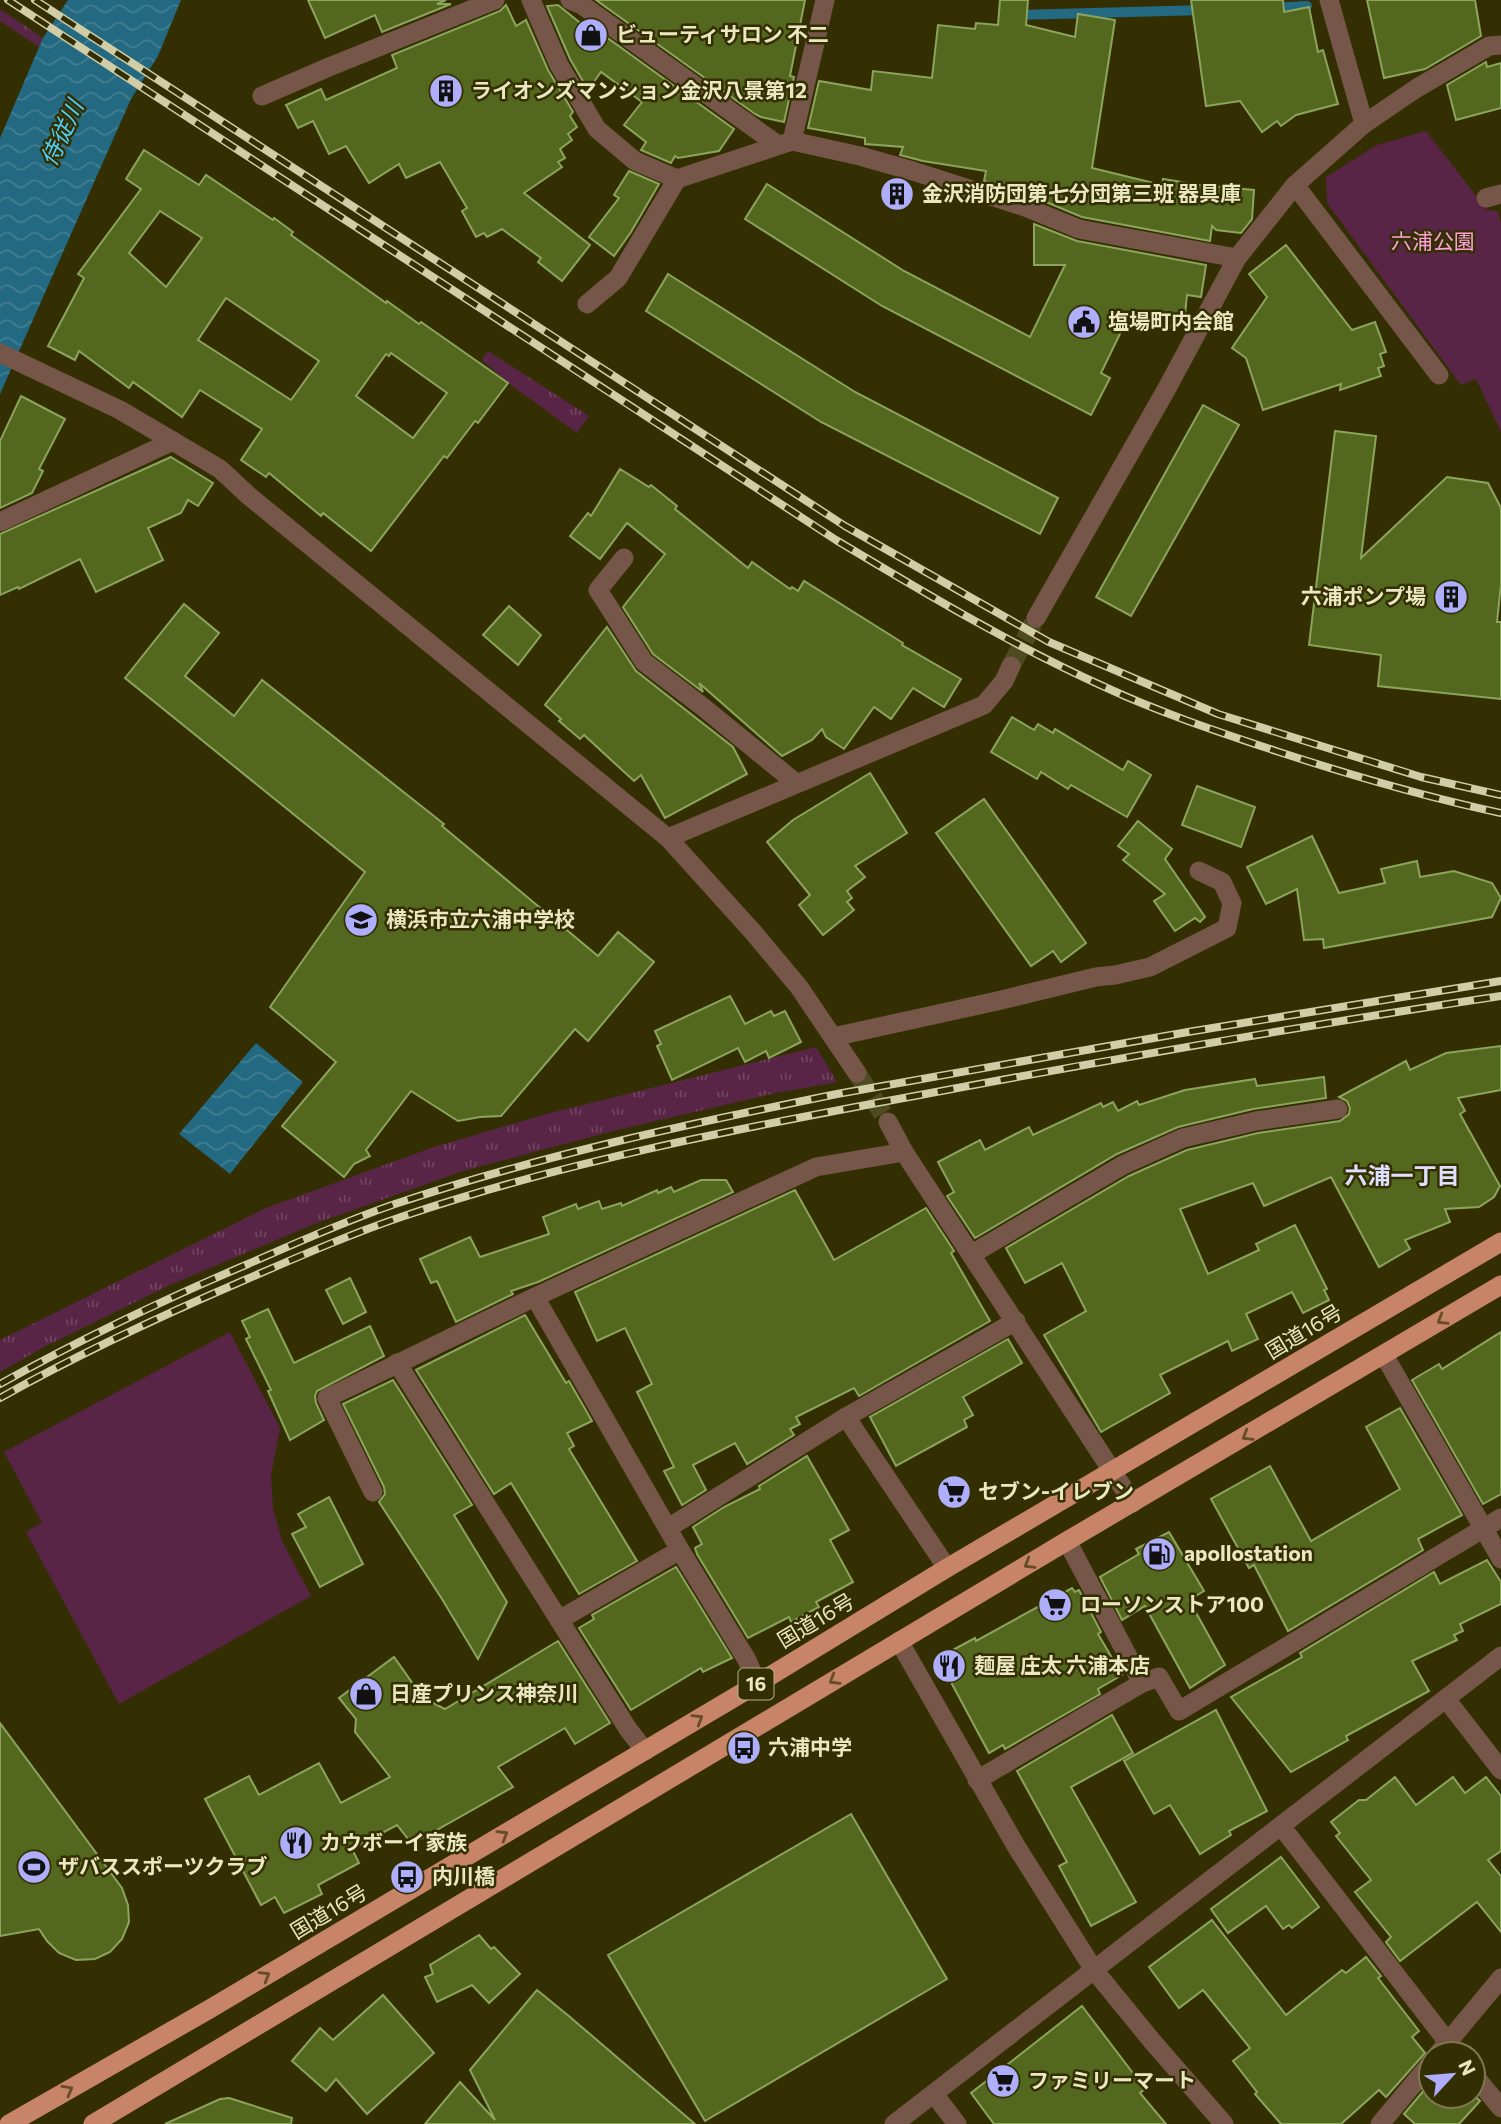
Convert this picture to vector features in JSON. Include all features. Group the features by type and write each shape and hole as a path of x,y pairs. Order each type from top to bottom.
{"highway":[{"name":"国道16号","path":"9,2124 208,2010 947,1568 1501,1242"},
{"name":"16","path":"93,2124 1067,1541 1501,1285"}],"street":[{"path":"262,96 495,0"},
{"path":"531,0 559,65 597,129 635,161 677,179"},
{"path":"570,0 582,5 785,143 860,156 913,171 1025,207 1079,229 1237,258"},
{"path":"785,143 825,0"},
{"path":"1329,0 1364,124"},
{"path":"1036,618 1166,390 1237,258 1295,185 1364,124 1489,46 1501,45"},
{"path":"587,304 618,278 677,179 785,143"},
{"path":"1295,185 1439,375"},
{"path":"7,357 120,410 230,477 249,496 668,838 799,987 857,1073"},
{"path":"0,522 173,441"},
{"path":"624,558 598,590 644,662 796,783"},
{"path":"668,838 984,705 1004,681 1011,666"},
{"path":"833,1037 1150,967 1227,928 1232,903 1222,882 1199,871"},
{"path":"972,1254 1123,1165 1183,1138 1256,1121 1338,1109"},
{"path":"888,1122 904,1152 1133,1503"},
{"path":"373,1492 327,1398 535,1297 816,1167 904,1152"},
{"path":"535,1297 680,1550 747,1660 757,1684"},
{"path":"668,1528 846,1417 1016,1321"},
{"path":"1384,1355 1501,1559"},
{"path":"397,1363 628,1730 645,1751"},
{"path":"846,1417 947,1568"},
{"path":"978,1780 1142,1684 1159,1677 1179,1711 1501,1518"},
{"path":"1067,1541 1142,1684"},
{"path":"559,1620 680,1550"},
{"path":"899,1642 1016,1846 1094,1969 1224,2124"},
{"path":"894,2124 1501,1656"},
{"path":"1446,1699 1501,1770"},
{"path":"1281,1826 1440,2040"},
{"path":"1454,2040 1501,1978"},
{"path":"1380,2124 1417,2080"},
{"path":"1487,2091 1501,2108"},
{"path":"934,2094 957,2124"}],"green space":[{"path":"0,9 43,38 39,47 0,21"},
{"name":"六浦公園","path":"1426,131 1487,210 1498,211 1501,223 1501,432 1476,379 1461,385 1327,203 1326,177 1377,145"},
{"path":"488,351 589,416 577,433 511,385 482,360"},
{"path":"816,1047 837,1082 771,1094 613,1131 463,1171 314,1224 170,1285 44,1347 0,1372 0,1340 266,1208 434,1147 550,1113"},
{"path":"230,1332 280,1428 271,1475 273,1509 283,1543 311,1596 119,1704 26,1532 42,1523 4,1452"}],"water":[{"name":"侍従川","path":"68,0 181,0 158,56 131,99 0,394 0,138 43,38"},
{"path":"256,1043 303,1082 230,1174 179,1134"}],"building":[{"path":"308,0 446,0 437,4 451,4 382,32 375,15 325,38"},
{"path":"596,0 805,0 790,76 794,77 784,122 755,114"},
{"path":"1000,0 1028,0 1026,25 1075,37 1078,14 1115,20 1092,168 1162,185 1163,179 1254,190 1252,219 1241,233 1216,230 1212,226 1210,241 1082,217 1034,197 1034,194 984,181 986,171 923,161 900,155 903,147 865,144 865,138 808,128 819,81 871,90 873,71 932,78 938,25 975,29 976,23 998,25"},
{"path":"1191,0 1283,0 1284,12 1309,7 1318,52 1323,50 1338,104 1296,115 1281,126 1277,121 1262,132 1240,101 1206,106"},
{"path":"1367,0 1475,0 1481,36 1425,69 1384,78"},
{"path":"506,5 516,26 526,20 548,70 573,112 570,116 577,127 568,134 572,140 560,149 565,158 558,162 562,167 524,193 590,245 562,281 538,262 541,258 502,229 487,237 484,233 476,237 462,211 467,208 440,162 406,178 399,164 369,183 346,146 329,154 313,121 298,128 286,105 321,89 326,100 397,68 392,55 500,11"},
{"path":"558,5 594,34 595,29 734,129 719,151 678,158 675,156 671,163 641,150 646,142 624,125 642,102 601,72 588,90 570,59 547,6"},
{"path":"1486,62 1487,67 1501,63 1501,108 1456,120 1447,85"},
{"path":"144,150 199,185 206,175 273,220 274,218 293,232 291,235 386,303 387,301 419,324 421,322 508,383 478,423 475,421 447,458 444,456 371,551 323,513 321,516 269,473 266,477 241,460 262,429 200,390 182,417 133,382 129,388 79,351 75,360 48,346 84,278 78,274 141,189 126,179","holes":["160,211 202,238 166,287 129,253","226,298 319,361 291,400 198,340","391,353 447,393 413,438 356,396 386,354 389,356"]},
{"path":"629,171 659,184 614,256 589,237 619,198 614,195"},
{"path":"767,184 904,271 1030,337 1065,265 1034,265 1034,224 1077,241 1206,265 1201,297 1187,295 1184,324 1172,323 1170,328 1130,313 1101,373 1110,378 1091,415 882,306 745,219"},
{"path":"1286,245 1352,330 1375,322 1386,352 1380,354 1384,366 1378,368 1381,376 1340,390 1341,384 1263,410 1246,358 1232,348 1267,297 1249,274"},
{"path":"668,274 855,392 1058,498 1040,534 821,422 646,311"},
{"path":"21,396 65,419 39,469 43,471 32,493 0,508 0,441"},
{"path":"1203,405 1239,425 1131,616 1096,597"},
{"name":"六浦ポンプ場","path":"1335,431 1376,436 1361,558 1447,477 1488,483 1501,508 1501,584 1497,622 1501,622 1501,699 1378,686 1381,655 1309,645"},
{"path":"171,457 213,483 198,506 188,500 181,513 148,528 163,560 96,592 80,559 19,589 18,587 0,595 0,534"},
{"path":"620,469 649,487 651,485 677,506 675,509 748,568 752,562 790,589 792,587 798,591 804,581 903,643 902,645 961,679 944,707 913,688 891,719 874,707 844,749 826,737 822,729 812,740 782,756 699,683 703,692 653,654 623,607 665,554 627,523 600,559 570,536 588,513 591,516"},
{"path":"184,604 219,633 185,676 234,716 262,680 444,824 442,826 598,956 618,932 654,962 588,1041 575,1029 501,1116 458,1121 411,1091 366,1150 370,1156 354,1164 344,1177 282,1126 336,1062 270,1007 365,872 125,678"},
{"path":"509,606 541,635 518,665 483,635"},
{"path":"607,627 636,671 733,747 747,774 665,818 641,775 634,781 584,735 580,739 559,721 561,719 545,705"},
{"path":"1012,717 1034,730 1038,724 1053,733 1055,729 1123,770 1128,761 1151,775 1127,817 1071,785 1068,789 1041,772 1037,779 991,752"},
{"path":"870,773 907,833 855,866 865,877 847,891 852,898 847,902 854,910 823,935 799,905 810,895 767,842 793,820"},
{"path":"1197,786 1255,807 1241,847 1182,825"},
{"path":"984,799 1086,943 1061,962 1053,951 1031,966 936,833"},
{"path":"1138,821 1172,849 1165,859 1205,917 1200,922 1195,918 1175,931 1154,901 1165,894 1123,860 1129,854 1118,846"},
{"path":"1312,836 1339,893 1385,883 1381,869 1417,861 1420,877 1454,871 1492,883 1501,898 1492,917 1324,948 1323,939 1304,940 1297,889 1266,904 1247,867"},
{"path":"730,996 745,1024 771,1011 774,1016 785,1011 801,1042 769,1058 766,1051 745,1062 738,1048 672,1080 657,1046 661,1044 655,1031"},
{"path":"1501,1046 1501,1090 1458,1098 1465,1111 1460,1114 1500,1186 1494,1197 1479,1207 1445,1209 1450,1222 1405,1240 1410,1249 1379,1267 1331,1177 1264,1206 1253,1183 1180,1209 1208,1274 1259,1250 1256,1244 1295,1225 1327,1289 1324,1290 1329,1300 1303,1313 1292,1292 1246,1314 1258,1339 1232,1351 1228,1341 1160,1375 1170,1393 1101,1432 1044,1335 1086,1311 1062,1263 1025,1283 1006,1248 1129,1176 1187,1150 1258,1133 1340,1121 1349,1114 1350,1108 1347,1101 1339,1097 1406,1061 1410,1070 1446,1053"},
{"path":"1324,1077 1326,1098 1253,1109 1178,1127 1117,1154 975,1238 947,1196 954,1192 938,1162 980,1140 985,1150 1029,1127 1033,1135 1101,1103 1103,1107 1113,1102 1118,1111 1137,1101 1139,1105 1185,1090 1255,1079 1257,1086"},
{"path":"701,1180 726,1180 733,1192 538,1282 511,1291 513,1294 456,1322 437,1281 431,1283 420,1259 470,1237 480,1257 549,1234 543,1217 576,1204 578,1209 599,1201 602,1209 621,1203 622,1206 657,1190 658,1193 671,1187 674,1192"},
{"path":"795,1190 834,1260 926,1208 954,1251 951,1253 990,1321 859,1396 854,1388 796,1417 800,1424 790,1429 794,1435 747,1464 735,1443 693,1465 706,1490 682,1505 664,1471 674,1467 637,1392 652,1384 625,1328 597,1341 575,1292"},
{"path":"350,1278 366,1312 343,1324 326,1290"},
{"path":"268,1309 294,1363 370,1326 384,1356 317,1391 316,1403 324,1420 290,1440 268,1391 271,1390 246,1339 250,1337 242,1321"},
{"path":"525,1315 592,1421 567,1433 574,1446 569,1449 637,1561 579,1594 511,1483 494,1494 416,1370"},
{"path":"1501,1332 1501,1494 1483,1504 1412,1380 1439,1364 1442,1369"},
{"path":"1008,1339 1022,1363 963,1397 973,1415 964,1420 967,1427 896,1466 870,1417"},
{"path":"393,1380 472,1505 454,1515 507,1602 478,1659 379,1502 385,1494 384,1487 343,1404"},
{"path":"1400,1408 1462,1515 1418,1539 1423,1550 1288,1631 1254,1565 1249,1568 1211,1499 1270,1466 1311,1541 1400,1489 1366,1427"},
{"path":"807,1456 849,1530 830,1540 853,1582 816,1602 819,1607 791,1622 789,1617 748,1638 697,1554 695,1548 702,1544 693,1527 724,1507 760,1489 759,1486"},
{"path":"329,1497 363,1564 320,1587 292,1534 306,1527 298,1514"},
{"path":"1169,1532 1204,1591 1189,1600 1225,1665 1190,1688 1145,1606 1122,1620 1100,1577 1139,1554 1136,1549"},
{"path":"1487,1560 1501,1582 1501,1604 1460,1624 1463,1631 1454,1635 1457,1640 1412,1661 1429,1691 1346,1736 1348,1740 1291,1772 1231,1697 1302,1657 1300,1653 1434,1572 1440,1584"},
{"path":"676,1567 732,1658 703,1672 701,1668 631,1710 579,1628 594,1619 592,1615"},
{"path":"1072,1588 1075,1592 1079,1590 1101,1632 1098,1634 1122,1675 1098,1689 1100,1694 1005,1749 1003,1745 989,1753 938,1658 975,1638 976,1641"},
{"path":"558,1641 610,1723 575,1744 565,1728 498,1767 513,1787 412,1844 397,1825 352,1849 359,1863 318,1885 322,1894 284,1913 275,1897 261,1905 205,1799 249,1776 259,1795 319,1763 341,1803 390,1777 355,1732 356,1719 339,1698 394,1657 423,1698 445,1709"},
{"path":"1216,1710 1267,1811 1229,1831 1231,1835 1200,1854 1170,1805 1154,1814 1124,1761"},
{"path":"1112,1715 1133,1753 1071,1787 1136,1902 1091,1926 1059,1866 1067,1862 1017,1771"},
{"path":"0,1723 122,1888 128,1905 129,1922 122,1939 110,1952 95,1959 76,1960 59,1953 39,1929 0,1936"},
{"path":"1395,1777 1416,1805 1453,1777 1465,1793 1486,1777 1501,1796 1501,1851 1488,1860 1501,1876 1501,1932 1477,1902 1400,1961 1386,1942 1391,1937 1355,1892 1371,1880 1336,1836 1340,1833 1331,1822 1359,1800 1366,1800"},
{"path":"851,1814 947,1979 705,2121 608,1955"},
{"path":"1281,1857 1319,1907 1292,1928 1289,1925 1283,1929 1266,1906 1228,1933 1211,1909"},
{"path":"1212,1920 1286,2015 1342,1970 1346,1973 1366,1957 1381,1976 1378,1978 1419,2031 1412,2037 1417,2043 1417,2062 1386,2097 1379,2090 1341,2124 1281,2124 1255,2094 1257,2092 1233,2061 1250,2048 1203,1990 1179,2008 1149,1967"},
{"path":"479,1935 520,1974 489,2003 472,1985 437,2002 425,1977 433,1974 430,1965"},
{"path":"537,1990 695,2124 425,2124 460,2082 495,2120 470,2070"},
{"path":"383,1995 434,2053 367,2114 336,2079 326,2091 292,2061 320,2028 333,2040"},
{"path":"1082,2006 1145,2089 1140,2093 1166,2124 994,2124 971,2093"},
{"path":"229,2098 292,2118 291,2124 165,2124 220,2099"},
{"path":"1417,2099 1417,2110 1472,2110 1459,2124 1415,2124 1404,2114"}],"waterway":[{"path":"1272,8 1307,6"},
{"path":"1017,15 1205,10"}],"tunnel":[{"path":"1011,666 1036,618"},
{"path":"857,1073 888,1122"}],"railway":[{"path":"8,0 836,540 1003,637 1107,688 1190,722 1360,777 1501,813"},
{"path":"35,0 845,526 1049,642 1218,714 1421,777 1501,795"},
{"path":"0,1384 154,1306 339,1225 395,1204 558,1156 669,1129 837,1094 1188,1032 1501,981"},
{"path":"0,1398 122,1335 323,1246 401,1217 528,1178 658,1147 855,1107 1210,1043 1501,996"}],"place":[{"name":"ビューティサロン 不二","path":"591,35"},
{"name":"ライオンズマンション金沢八景第12","path":"446,91"},
{"name":"金沢消防団第七分団第三班 器具庫","path":"897,194"},
{"name":"塩場町内会館","path":"1084,322"},
{"name":"六浦ポンプ場","path":"1451,597"},
{"name":"横浜市立六浦中学校","path":"361,920"},
{"name":"セブン-イレブン","path":"954,1492"},
{"name":"apollostation","path":"1159,1554"},
{"name":"ローソンストア100","path":"1055,1605"},
{"name":"麺屋 庄太 六浦本店","path":"949,1666"},
{"name":"日産プリンス神奈川","path":"366,1694"},
{"name":"六浦中学","path":"744,1748"},
{"name":"カウボーイ家族","path":"296,1843"},
{"name":"ザバススポーツクラブ","path":"34,1867"},
{"name":"内川橋","path":"407,1877"},
{"name":"ファミリーマート","path":"1003,2081"}],"district":[{"name":"六浦一丁目","path":"1402,1176"}]}
